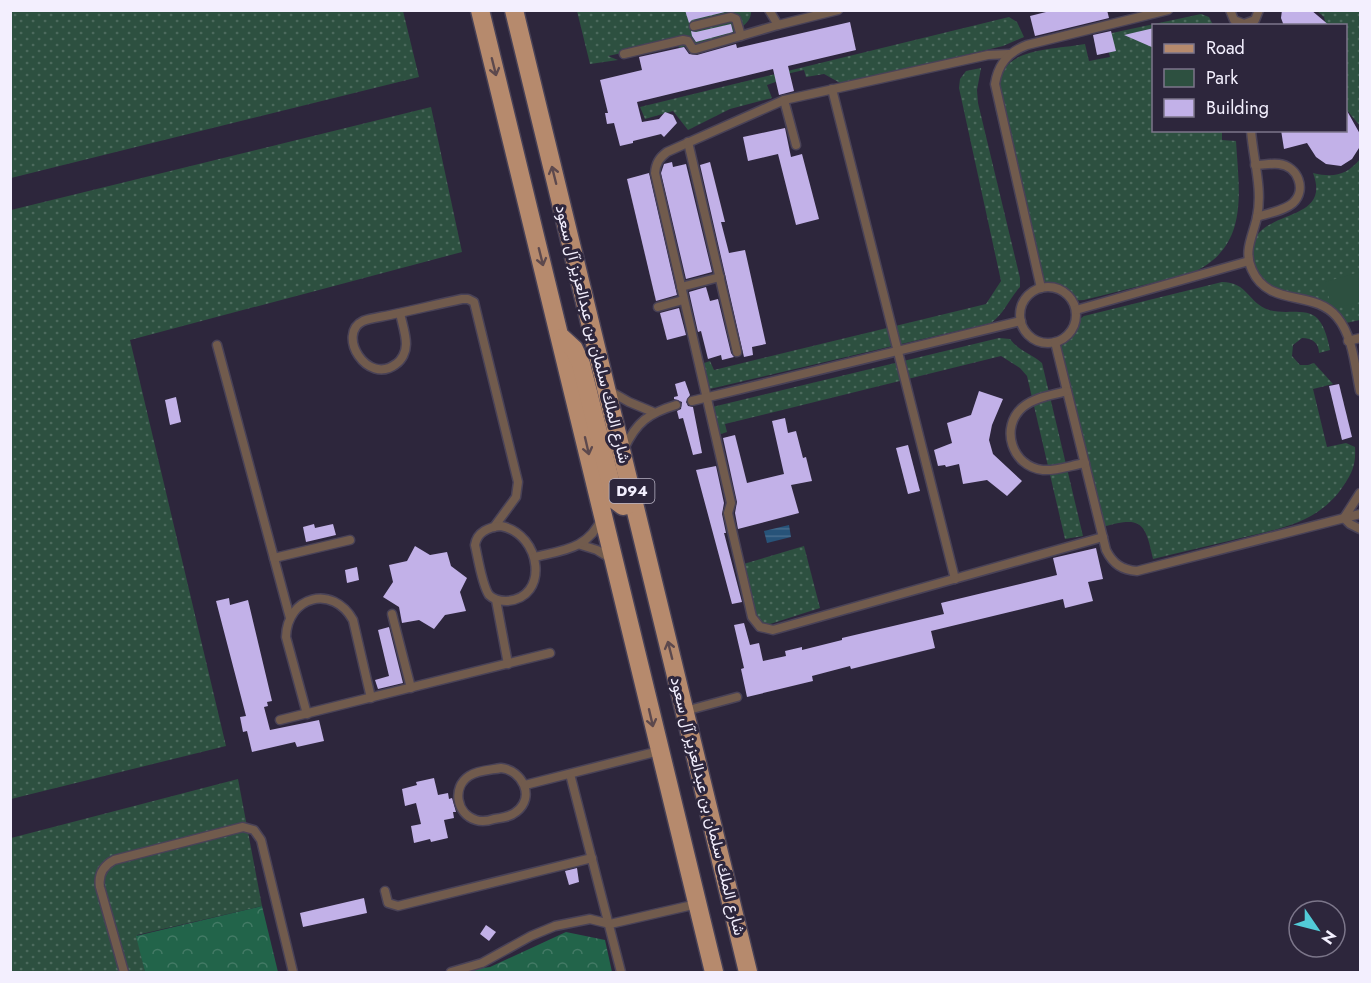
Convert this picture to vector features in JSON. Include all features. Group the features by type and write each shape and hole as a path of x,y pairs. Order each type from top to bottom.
{"main road":[{"name":"شارع الملك سلمان بن عبدالعزيز آل سعود","path":"480,10 714,972"},
{"name":"شارع الملك سلمان بن عبدالعزيز آل سعود","path":"514,10 748,972"},
{"path":"561,337 574,349 581,364 615,500 623,506 628,505 633,497"}],"lane":[{"path":"769,10 778,25"},
{"path":"624,54 683,40 696,49 838,10"},
{"path":"1041,288 994,84 999,67 1009,54 1027,45 1168,10"},
{"path":"1230,10 1234,20 1244,24 1250,24 1255,20 1259,10"},
{"path":"694,26 730,17 736,19 741,36"},
{"path":"1009,54 995,54 784,100 667,152 660,157 655,173 730,503 728,513 752,617 760,627 773,630 1103,537"},
{"path":"832,89 955,579"},
{"path":"784,100 796,145"},
{"path":"1251,132 1259,198 1257,217 1249,242 1249,261 1256,277 1272,292 1312,302 1325,307 1336,316 1344,327 1360,391"},
{"path":"688,142 737,352"},
{"path":"1255,165 1280,164 1289,167 1297,174 1300,184 1299,194 1293,203 1257,217"},
{"path":"1076,310 1249,261"},
{"path":"681,287 720,277"},
{"path":"1041,288 1059,289 1072,301 1076,310 1074,326 1063,339 1055,342 1038,341 1030,336 1021,321 1021,313 1027,297 1041,288"},
{"path":"400,313 406,346 401,359 389,368 368,366 358,356 353,344 356,327 364,321 462,299 468,299 474,303 518,482 516,497 494,527"},
{"path":"658,307 683,300"},
{"path":"692,401 1021,321"},
{"path":"1348,341 1360,338"},
{"path":"1055,342 1103,537 1111,559 1118,566 1137,571 1360,514"},
{"path":"217,345 290,618"},
{"path":"606,389 653,412"},
{"path":"1067,392 1035,400 1019,411 1012,424 1012,446 1025,463 1038,469 1053,470 1085,462"},
{"path":"622,453 634,430 653,412 676,405"},
{"path":"1344,518 1360,493"},
{"path":"535,557 581,545 594,533 603,515"},
{"path":"1344,518 1360,529"},
{"path":"494,527 509,527 527,541 535,557 536,573 525,593 512,600 496,600 486,589 475,545 476,539 481,533 494,527"},
{"path":"274,558 350,540"},
{"path":"581,545 597,550 614,561"},
{"path":"307,714 286,637 290,618 295,609 312,599 332,600 348,612 353,620 370,698"},
{"path":"496,600 508,664"},
{"path":"392,614 411,688"},
{"path":"280,720 550,653"},
{"path":"685,711 737,697"},
{"path":"525,785 659,751"},
{"path":"501,768 513,771 525,785 523,804 519,810 508,816 482,821 475,820 464,813 458,800 458,793 464,780 476,773 501,768"},
{"path":"570,774 621,972"},
{"path":"124,972 100,887 99,881 104,868 114,860 243,827 254,830 261,840 292,972"},
{"path":"385,891 388,903 398,906 592,858"},
{"path":"452,972 482,963 531,936 555,926 590,919 610,924 697,904"}],"green space":[{"path":"751,10 750,19 744,26 723,36 679,48 677,41 608,56 618,60 590,64 577,11"},
{"path":"10,11 403,11 419,77 11,178"},
{"path":"1317,11 1360,11 1360,126 1347,110 1347,24 1326,24 1324,17"},
{"path":"1201,14 1209,17 1212,24 1154,24"},
{"path":"1009,17 1017,22 1024,37 1003,46 842,84 824,74 806,77 804,70 782,75 784,79 767,85 772,98 730,109 688,130 673,111 645,119 640,107"},
{"path":"1152,24 1152,132 1222,132 1222,140 1236,141 1239,180 1237,217 1224,249 1211,262 1192,273 1084,300 1068,301 1059,290 1045,286 1037,274 995,108 996,88 1002,73 1010,63 1035,51 1085,44 1089,61 1110,57 1106,41 1112,33"},
{"path":"981,68 977,90 978,103 1020,278 1020,287 999,315 991,323 701,391 695,366 710,361 714,370 986,304 1001,281 959,88 960,79 966,71"},
{"path":"431,107 462,252 130,340 226,746 11,799 11,210"},
{"path":"1360,159 1360,320 1346,323 1331,309 1289,297 1255,276 1251,252 1255,238 1265,228 1303,209 1312,201 1316,190 1313,173 1340,174 1350,169"},
{"path":"1360,272 1360,302 1332,309 1325,282"},
{"path":"1222,282 1237,285 1256,303 1269,310 1308,313 1318,319 1326,334 1330,350 1319,353 1318,346 1314,342 1302,338 1293,345 1292,356 1300,365 1314,363 1333,384 1313,389 1327,447 1346,443 1355,447 1353,467 1334,498 1309,517 1280,528 1153,559 1147,536 1139,525 1125,522 1102,527 1060,348 1072,333 1076,322 1084,316"},
{"path":"999,338 1010,339 1017,347 1042,363 1083,536 1065,539 1027,376 1020,368 1001,356 725,424 727,432 712,437 704,409"},
{"path":"804,546 820,608 767,625 760,624 750,616 740,565"},
{"path":"238,779 262,906 137,935 145,972 11,972 11,838"},
{"path":"262,906 278,972 145,972 136,936"},
{"path":"566,932 605,940 612,972 455,972 490,967"}],"water":[{"path":"789,525 791,537 767,543 764,531"}],"building":[{"path":"685,10 729,11 692,20 689,23"},
{"path":"1054,10 1107,10 1109,18 1035,36 1030,16"},
{"path":"1282,10 1311,10 1328,24 1283,24"},
{"path":"850,22 856,50 788,66 794,91 779,95 773,69 637,102 642,122 659,119 665,112 673,115 677,123 664,137 661,134 620,146 614,123 607,124 605,113 608,113 600,80 642,70 639,57 684,47 689,54 697,55 736,44 737,48"},
{"path":"731,24 733,32 696,42 692,36 691,31 696,32"},
{"path":"1152,28 1152,47 1124,35"},
{"path":"1111,31 1116,51 1097,55 1093,35"},
{"path":"1347,111 1360,134 1359,148 1352,159 1341,166 1326,164 1316,157 1307,143 1284,149 1281,132 1347,132"},
{"path":"785,128 791,157 802,154 819,219 796,225 778,154 748,161 743,137"},
{"path":"672,162 673,167 686,164 712,272 686,279 661,173 664,164"},
{"path":"710,162 725,222 721,222 729,253 745,250 766,344 752,347 753,355 744,357 700,165"},
{"path":"649,173 677,295 656,301 627,179"},
{"path":"706,287 710,301 718,299 731,353 734,357 722,360 721,355 708,359 701,331 698,332 689,292"},
{"path":"679,308 686,335 667,340 660,313"},
{"path":"685,381 690,395 686,402 688,406 693,407 702,453 693,455 683,418 679,419 677,411 681,409 682,402 674,399 678,396 675,384"},
{"path":"1339,384 1352,437 1342,440 1329,386"},
{"path":"979,391 1003,399 992,425 989,440 993,454 1022,481 1007,496 987,480 963,484 959,464 938,466 934,450 952,443 947,423 971,415"},
{"path":"176,397 181,422 170,425 165,400"},
{"path":"785,418 788,433 796,431 812,481 791,485 799,513 738,529 735,513 737,502 723,438 735,435 747,483 784,474 772,421"},
{"path":"908,445 920,491 908,494 896,448"},
{"path":"716,466 724,503 722,514 726,533 724,533 742,602 732,604 696,470"},
{"path":"314,524 315,528 333,524 336,535 306,542 303,527"},
{"path":"415,546 430,555 447,552 451,566 467,578 460,592 466,611 445,615 434,629 419,620 402,623 399,607 383,597 393,582 389,565 407,561"},
{"path":"1096,548 1103,579 1088,582 1093,601 1065,608 1063,599 931,631 935,648 851,669 850,666 812,676 813,681 747,697 741,669 744,668 734,625 744,623 750,645 759,643 763,661 786,656 785,651 802,647 802,650 842,640 842,638 944,614 941,603 1057,575 1053,558"},
{"path":"357,567 359,580 347,583 345,570"},
{"path":"229,598 230,605 248,600 272,701 267,702 268,706 264,707 270,730 319,720 324,741 297,747 295,742 252,752 247,731 243,732 240,717 246,716 216,601"},
{"path":"389,627 403,683 378,689 375,680 389,676 378,630"},
{"path":"434,778 438,795 448,793 456,812 453,812 454,818 444,820 448,838 414,843 411,826 421,824 416,803 405,806 402,789 417,785 416,782"},
{"path":"577,868 579,882 569,885 565,871"},
{"path":"364,898 367,913 303,927 300,913"},
{"path":"486,925 496,932 489,941 480,934"}]}
